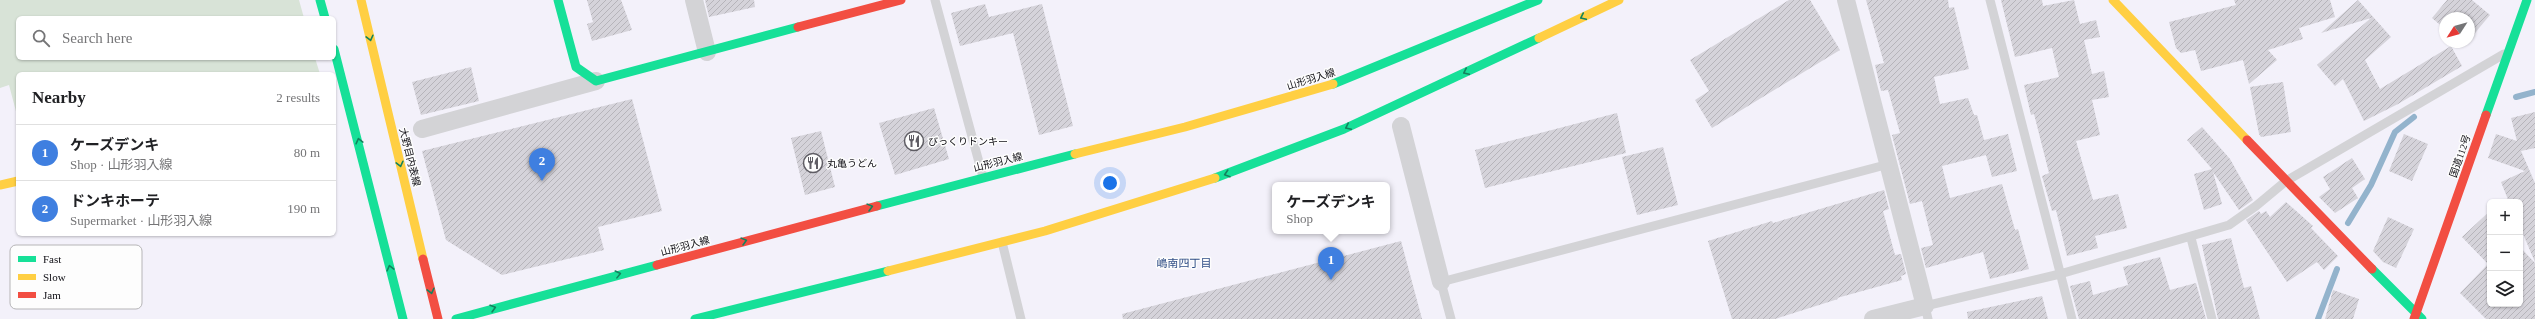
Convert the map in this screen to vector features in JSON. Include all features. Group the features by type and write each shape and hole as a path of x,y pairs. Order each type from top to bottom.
{"main road":[{"path":"320,0 324,16"},
{"name":"大野目内表線","path":"361,0 438,319"},
{"path":"558,0 576,67 596,81 901,0"},
{"name":"山形羽入線","path":"456,319 983,177 1185,127 1329,86 1538,0"},
{"path":"695,319 1002,242 1114,210 1258,164 1340,130 1619,0"},
{"path":"2113,0 2418,317"},
{"name":"国道112号","path":"2418,317 2507,52 2528,0"},
{"path":"336,56 347,94 403,319"},
{"path":"336,97 347,94"},
{"path":"0,185 16,181"}],"street":[{"path":"694,0 707,52"},
{"path":"1846,0 1926,312 1873,319"},
{"path":"422,130 596,81"},
{"path":"1401,126 1441,282"}],"lane":[{"path":"935,0 983,177"},
{"path":"1990,0 2072,319"},
{"path":"1926,312 2191,238 2229,225 2256,206 2286,181 2507,52"},
{"path":"1451,319 1441,282 1889,164"},
{"path":"2191,238 2212,319"},
{"path":"1002,242 1021,319"}],"shaded area":[{"path":"0,0 299,0 303,16 16,16 16,60 316,60 319,72 16,72 16,111 9,85 0,88"}],"building":[{"path":"587,0 621,0 632,30 592,41 587,24 593,22"},
{"path":"705,0 754,0 755,7 709,17"},
{"path":"1789,0 1810,0 1840,50 1712,128 1695,100 1709,91 1690,60"},
{"path":"1866,0 1948,0 1949,8 1954,7 1969,69 1934,77 1940,104 1968,98 1974,115 1977,115 1984,140 2008,134 2017,171 1992,177 1986,155 1942,166 1950,198 2002,184 2015,230 2018,229 2029,269 1990,279 1983,252 1926,268 1921,248 1933,245 1922,201 1910,204 1892,135 1900,133 1888,90 1881,91 1875,65 1884,63"},
{"path":"2001,0 2042,0 2043,6 2074,0 2080,24 2096,20 2100,37 2084,40 2092,74 2104,71 2109,97 2092,100 2100,135 2076,141 2093,200 2118,194 2127,228 2095,236 2098,248 2067,256 2056,210 2052,211 2042,176 2049,173 2034,114 2031,115 2024,85 2059,77 2052,48 2015,57"},
{"path":"2234,0 2330,0 2335,17 2299,28 2303,39 2268,50 2277,60 2249,84 2243,60 2201,71 2195,50 2181,53 2176,48 2169,22 2236,5"},
{"path":"2358,0 2391,37 2365,60 2380,89 2448,48 2452,48 2462,66 2398,104 2364,121 2343,79 2335,86 2317,65 2371,18 2321,33"},
{"path":"2447,0 2472,0 2490,15 2475,33 2475,12 2439,12 2439,24 2432,18"},
{"path":"985,4 989,17 1042,4 1073,126 1039,135 1013,33 960,46 951,13"},
{"path":"471,67 479,101 421,115 412,82"},
{"path":"2283,82 2291,132 2261,137 2259,134 2250,87"},
{"path":"632,99 662,211 598,227 604,250 502,275 446,240 422,151"},
{"name":"びっくりドンキー","path":"934,108 949,159 895,175 879,123"},
{"path":"2535,112 2535,148 2521,151 2535,183 2535,262 2523,234 2523,199 2508,199 2501,182 2525,171 2488,158 2496,134 2517,141 2511,118"},
{"path":"1617,113 1626,153 1485,188 1475,150"},
{"path":"2202,127 2230,159 2253,200 2239,210 2213,172 2222,204 2204,210 2194,174 2212,169 2187,140"},
{"name":"丸亀うどん","path":"821,131 835,187 805,195 791,138"},
{"path":"2404,134 2428,144 2412,181 2389,171"},
{"path":"1663,147 1678,205 1637,215 1622,157"},
{"path":"2352,158 2365,179 2352,188 2358,198 2335,213 2319,197 2330,189 2323,177"},
{"path":"1884,190 1889,209 1883,211 1895,255 1901,254 1906,274 1901,276 1902,280 1837,298 1838,299 1775,319 1732,319 1708,241 1772,221 1773,223"},
{"path":"2286,202 2313,226 2311,228 2338,256 2324,270 2317,262 2287,282 2246,220 2259,211 2261,214 2266,211 2270,217"},
{"path":"2487,214 2487,263 2462,237"},
{"path":"2388,217 2414,229 2396,268 2383,262 2373,251"},
{"path":"2231,238 2244,288 2251,286 2260,319 2218,319 2202,245"},
{"path":"1401,241 1422,319 1123,319 1122,314"},
{"path":"2523,250 2535,263 2535,319 2486,319 2460,293 2487,265 2487,307 2523,307"},
{"path":"2160,257 2170,290 2196,283 2206,319 2079,319 2070,286 2090,281 2093,295 2128,285 2123,267"},
{"path":"2333,290 2359,299 2353,319 2325,319"},
{"path":"2042,296 2048,319 1968,319 1967,312"}],"waterway":[{"path":"2516,97 2535,92"},
{"path":"2348,223 2371,185 2395,132 2414,117"},
{"path":"2318,319 2337,269"}],"traffic: fast":[{"path":"320,0 324,16"},
{"path":"558,0 576,67 596,81 798,27"},
{"path":"1333,84 1538,0"},
{"path":"2486,115 2527,0"},
{"path":"1215,178 1344,129 1539,38"},
{"path":"336,57 403,319"},
{"path":"877,206 1075,154"},
{"path":"456,319 657,265"},
{"path":"2372,269 2422,319"},
{"path":"695,319 888,271"}],"traffic: slow":[{"path":"361,0 423,259"},
{"path":"1539,38 1619,0"},
{"path":"2113,0 2247,140"},
{"path":"1075,154 1185,127 1333,84"},
{"path":"888,271 1045,231 1215,178"},
{"path":"0,185 16,181"}],"traffic: jam":[{"path":"798,27 901,0"},
{"path":"2414,319 2486,115"},
{"path":"2247,140 2372,269"},
{"path":"657,265 877,206"},
{"path":"423,259 438,319"}],"place":[{"name":"びっくりドンキー","path":"914,141"},
{"name":"丸亀うどん","path":"813,163"},
{"name":"ドンキホーテ","path":"542,181"},
{"name":"ケーズデンキ","path":"1331,280"}],"district":[{"name":"嶋南四丁目","path":"1184,263"}]}
